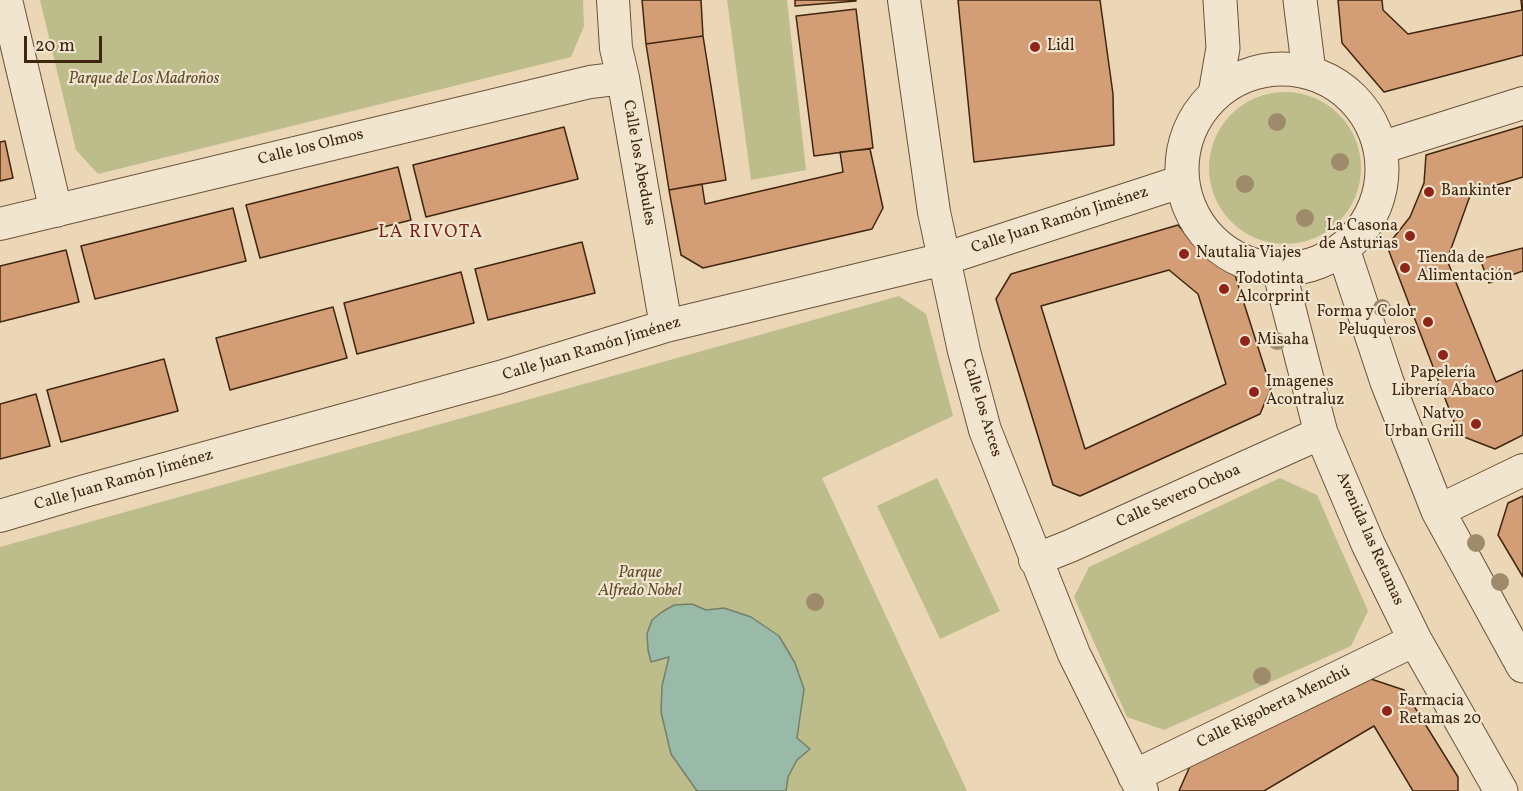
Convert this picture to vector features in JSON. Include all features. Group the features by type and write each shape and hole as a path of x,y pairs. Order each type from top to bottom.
{"street":[{"name":"Calle los Abedules","path":"613,0 616,48 666,326"},
{"name":"Calle los Arces","path":"903,0 934,212 964,351 985,430 1074,654 1138,783"},
{"path":"1215,94 1223,48 1220,0"},
{"path":"1300,0 1309,72"},
{"path":"6,18 56,211"},
{"path":"1276,68 1309,72 1334,83 1355,100 1371,122 1380,148 1382,176 1376,204 1363,228 1343,249 1324,261 1302,268 1280,270 1248,264 1220,249 1197,225 1181,168 1185,140 1196,115 1215,94 1243,76 1276,68"},
{"name":"Calle los Olmos","path":"0,224 590,82 623,78"},
{"path":"1380,148 1523,103"},
{"name":"Calle Juan Ramón Jiménez","path":"0,516 501,377 666,326 944,259 1183,181"},
{"path":"1343,249 1387,382 1438,511 1523,666"},
{"name":"Avenida las Retamas","path":"1280,270 1321,433 1368,544 1415,640 1502,791"},
{"name":"Calle Severo Ochoa","path":"1035,560 1321,433"},
{"path":"1438,511 1523,470"},
{"name":"Calle Rigoberta Menchú","path":"1138,783 1415,640"},
{"path":"1510,791 1523,772"}],"green space":[{"name":"Parque de Los Madroños","path":"40,0 583,0 584,26 571,57 98,174 76,150"},
{"path":"727,0 787,0 806,170 751,180"},
{"path":"1285,92 1314,98 1339,114 1355,139 1361,168 1355,197 1339,222 1314,238 1285,244 1256,238 1231,222 1215,197 1209,168 1215,139 1231,114 1256,98"},
{"name":"Parque Alfredo Nobel","path":"899,296 926,314 953,416 822,478 967,791 0,791 0,547"},
{"path":"937,478 1000,611 940,639 877,506"},
{"path":"1280,478 1317,495 1368,611 1351,646 1164,730 1127,717 1074,597 1089,567"}],"shaded area":[{"path":"692,604 706,610 724,608 751,617 779,636 795,663 804,689 797,738 810,749 797,760 788,777 786,791 697,791 671,754 661,712 662,686 669,657 651,662 647,634 652,620 662,612 674,605"}],"building":[{"path":"642,0 701,0 703,36 646,44"},
{"path":"795,0 856,0 856,1 795,6"},
{"name":"Lidl","path":"958,0 1100,0 1113,94 1114,145 974,162"},
{"path":"1338,0 1382,0 1383,10 1408,34 1522,10 1521,0 1523,0 1523,55 1384,92 1342,43"},
{"path":"856,9 873,148 814,156 796,16"},
{"path":"703,36 726,180 669,190 646,44"},
{"path":"1523,126 1523,177 1471,193 1447,260 1496,382 1523,370 1523,435 1495,449 1459,435 1387,246 1410,217 1424,183 1426,155"},
{"path":"564,127 578,179 426,217 413,165"},
{"path":"5,141 13,178 0,181 0,142"},
{"path":"870,149 883,208 872,229 703,268 681,255 669,190 702,184 705,204 843,172 840,152"},
{"path":"398,167 411,220 260,258 246,205"},
{"path":"233,208 246,261 95,299 81,246"},
{"path":"1178,225 1202,253 1234,272 1271,388 1260,414 1080,496 1053,485 996,299 1011,274","holes":["1169,270 1198,294 1226,384 1085,449 1041,306"]},
{"path":"582,242 595,293 488,320 475,269"},
{"path":"1523,248 1523,271 1489,283 1480,259"},
{"path":"66,250 79,302 0,322 0,266"},
{"path":"461,272 474,323 357,354 344,303"},
{"path":"333,307 347,358 230,390 216,338"},
{"path":"164,359 178,411 61,442 47,390"},
{"path":"36,394 50,446 0,459 0,404"},
{"path":"1523,496 1523,577 1498,535 1508,503"},
{"path":"1371,679 1404,690 1458,777 1458,791 1413,791 1374,726 1264,791 1179,791 1190,766"}],"place":[{"name":"Lidl","path":"1035,47"},
{"name":"Bankinter","path":"1429,192"},
{"name":"La Casona de Asturias","path":"1410,236"},
{"name":"Nautalia Viajes","path":"1184,254"},
{"name":"Tienda de Alimentación","path":"1405,268"},
{"name":"Todotinta Alcorprint","path":"1224,289"},
{"name":"Forma y Color Peluqueros","path":"1428,322"},
{"name":"Misaha","path":"1245,341"},
{"name":"Papelería Librería Abaco","path":"1443,355"},
{"name":"Imagenes Acontraluz","path":"1254,392"},
{"name":"Natvo Urban Grill","path":"1476,424"},
{"name":"Farmacia Retamas 20","path":"1387,711"}],"district":[{"name":"LA RIVOTA","path":"431,234"}]}
